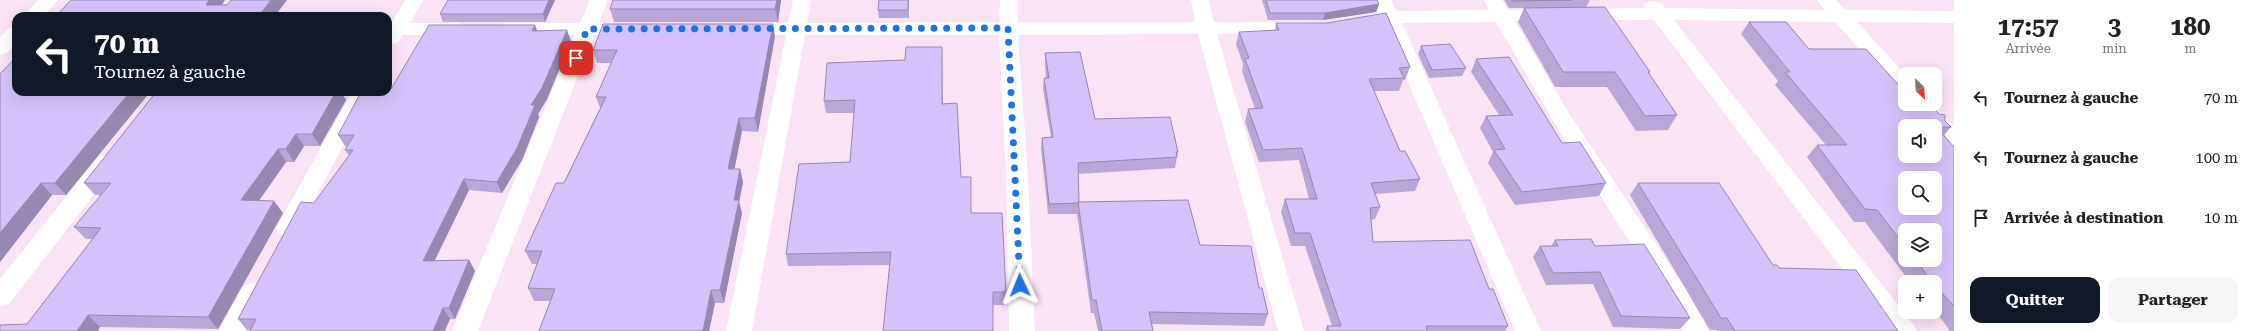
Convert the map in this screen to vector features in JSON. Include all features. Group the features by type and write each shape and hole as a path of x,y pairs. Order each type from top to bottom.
{"street":[{"path":"37,12 49,0"},
{"path":"392,33 414,0"},
{"path":"465,331 599,0"},
{"path":"739,331 802,0"},
{"path":"1009,0 1008,28 1017,177 1022,331"},
{"path":"1200,0 1206,29 1291,331"},
{"path":"1826,0 1898,78"},
{"path":"1654,7 1904,331"},
{"path":"1345,26 1386,8 1654,7 1840,16 1954,17"},
{"path":"1386,8 1528,331"},
{"path":"1498,8 1559,114 1678,298 1696,331"},
{"path":"726,29 1323,28"},
{"path":"392,34 484,29 649,29"},
{"path":"276,249 360,96"},
{"path":"1927,111 1954,140"},
{"path":"0,297 118,148"},
{"path":"232,331 261,276"}],"building":[{"path":"71,0 209,0 206,5 227,5 231,0 271,0 262,12 60,12"},
{"path":"448,0 549,0 543,14 440,14"},
{"path":"613,0 777,0 775,9 610,9"},
{"path":"879,0 908,0 908,10 878,10"},
{"path":"1266,0 1377,0 1379,4 1325,13 1270,13"},
{"path":"1512,0 1571,0 1512,1"},
{"path":"1605,7 1650,72 1648,72 1677,115 1645,116 1615,72 1563,72 1524,8"},
{"path":"1386,13 1410,67 1399,68 1404,78 1369,79 1400,151 1405,151 1420,179 1371,183 1380,207 1370,208 1373,242 1470,240 1489,289 1493,289 1508,326 1426,326 1427,331 1329,331 1327,326 1341,326 1310,233 1295,233 1285,199 1317,199 1302,148 1263,150 1248,109 1263,108 1245,59 1249,58 1239,32 1279,30 1276,23 1327,23"},
{"path":"1749,22 1786,22 1809,49 1866,49 1898,84 1898,111 1937,111 1939,114 1945,115 1945,121 1951,127 1942,127 1942,119 1898,119 1898,163 1942,163 1942,134 1954,147 1954,306 1942,293 1942,275 1927,275 1921,267 1942,267 1942,223 1898,223 1898,237 1877,210 1865,209 1817,145 1847,145 1785,72 1790,72"},
{"path":"603,24 773,24 755,118 739,118 728,169 740,169 734,200 739,200 720,290 711,290 703,331 539,331 555,289 528,288 542,251 525,251 556,183 564,183 606,97 596,97 617,50 593,50"},
{"path":"429,25 535,25 532,31 567,30 542,88 531,105 535,105 517,148 497,182 464,179 423,261 469,260 449,308 443,308 433,331 250,331 256,319 238,319 301,202 314,203 353,150 345,150 354,135 338,135 359,96 392,96 392,87"},
{"path":"1450,44 1466,68 1432,70 1421,46"},
{"path":"906,47 942,47 942,104 957,103 961,177 971,177 971,213 1002,213 1006,292 993,292 993,331 883,331 891,252 786,254 799,164 850,162 855,100 824,101 827,63 905,60"},
{"path":"1080,52 1095,119 1170,117 1178,152 1176,152 1177,157 1078,163 1079,202 1049,204 1042,138 1053,137 1044,78 1049,78 1045,53"},
{"path":"1509,57 1562,143 1580,142 1606,183 1522,192 1494,150 1505,149 1486,116 1513,115 1476,59"},
{"path":"12,61 12,96 127,96 55,183 41,183 0,233 0,74"},
{"path":"153,96 334,96 312,134 296,134 286,149 278,149 241,200 274,201 208,317 88,315 77,331 0,331 0,325 27,324 101,228 74,227 111,183 84,183"},
{"path":"1638,183 1719,183 1773,265 1777,265 1779,268 1856,270 1898,331 1735,331 1727,318 1721,318"},
{"path":"1188,200 1200,245 1251,246 1259,288 1262,288 1268,314 1149,312 1153,331 1102,331 1096,300 1092,300 1078,202"},
{"path":"1591,239 1595,246 1644,244 1690,318 1621,316 1600,272 1553,273 1540,246 1558,246 1555,240"}],"route":[{"path":"576,58 587,29 1008,28 1017,177 1020,285"}]}
